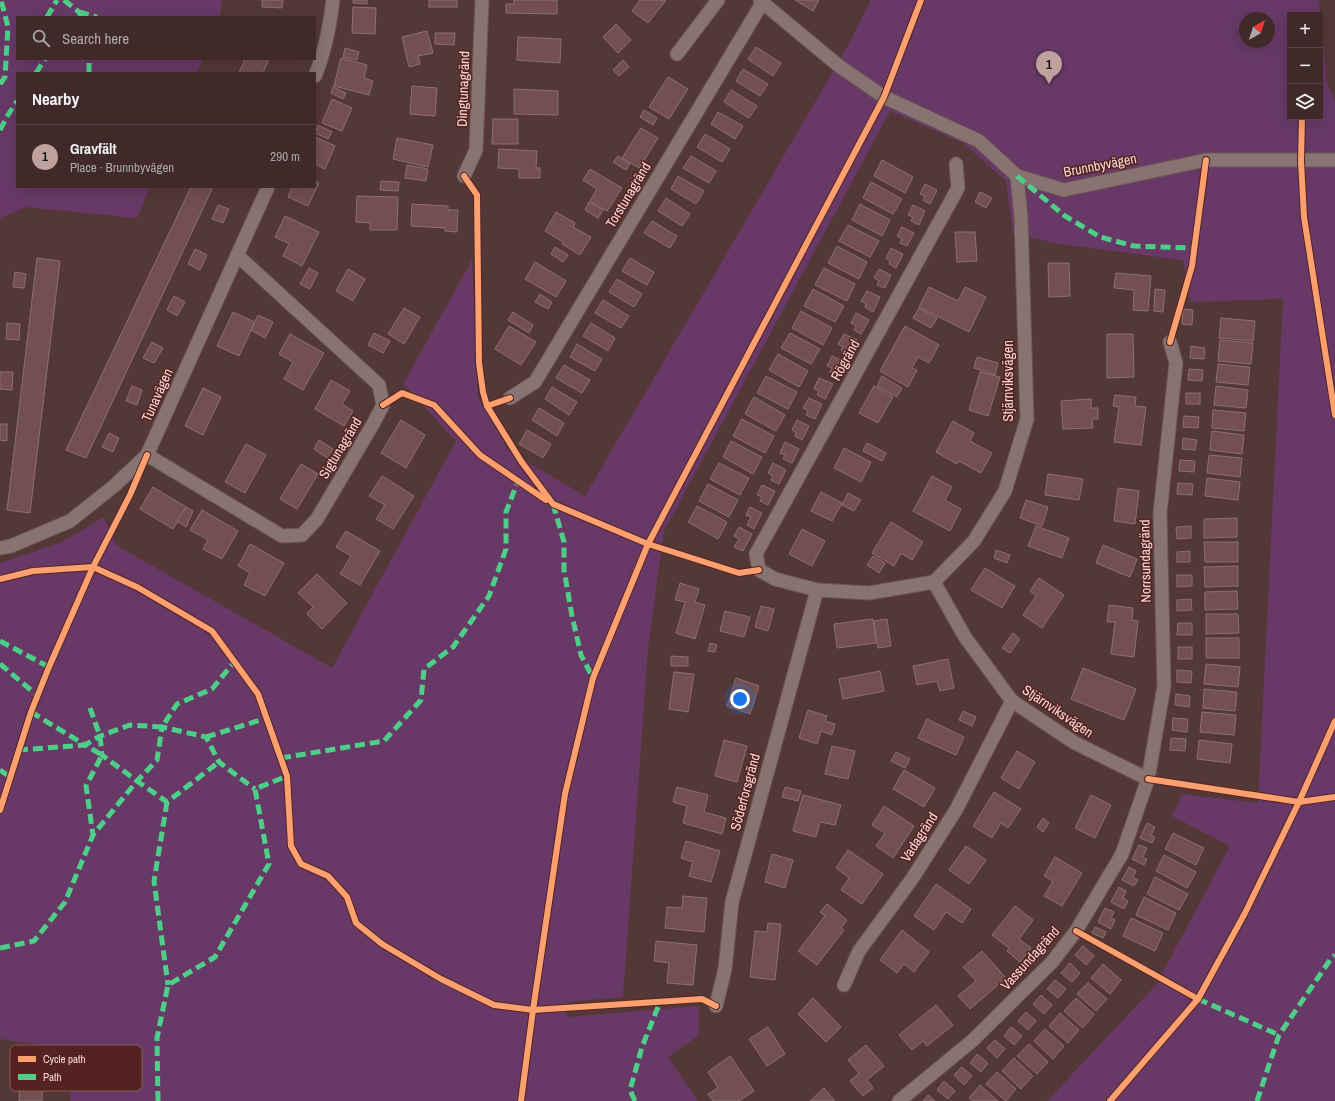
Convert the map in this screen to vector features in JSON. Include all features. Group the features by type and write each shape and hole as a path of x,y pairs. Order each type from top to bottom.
{"street":[{"path":"316,74 325,43 333,0"},
{"name":"Dingtunagränd","path":"464,176 476,150 482,0"},
{"path":"676,54 718,0"},
{"name":"Brunnbyvägen","path":"762,1 839,66 884,97 979,141 1016,176 1064,190 1206,160 1335,160"},
{"name":"Torstunagränd","path":"510,398 535,382 762,1"},
{"name":"Rögränd","path":"817,590 775,579 759,570 756,554 958,188 956,164"},
{"name":"Stjärnviksvägen","path":"1016,176 1022,218 1027,419 1005,491 974,541 934,582 965,638 1012,701 1075,744 1148,779"},
{"name":"Tunavägen","path":"0,548 11,546 70,521 114,486 147,455 268,188"},
{"name":"Sigtunagränd","path":"147,455 282,536 302,535 317,519 373,424 383,404 379,385 237,255"},
{"name":"Norrsundagränd","path":"1148,779 1164,686 1160,513 1176,364 1170,342"},
{"path":"817,590 869,593 934,582"},
{"name":"Söderforsgränd","path":"716,1006 725,968 732,902 817,590"},
{"name":"Vadagränd","path":"844,985 859,951 912,879 956,810 1012,701"},
{"name":"Vassundagränd","path":"899,1101 972,1041 1052,962 1062,950 1076,931 1122,854 1148,779"}],"shaded area":[{"path":"0,0 222,0 220,16 16,16 16,60 203,60 197,72 16,72 16,188 150,188 137,218 26,207 0,218"},
{"path":"871,0 1319,0 1320,12 1287,12 1287,120 1323,120 1323,41 1327,82 1335,101 1335,1101 1047,1101 1156,985 1230,846 1172,816 1182,794 1258,803 1283,299 1191,302 1183,260 1066,245 1013,234 1006,181 963,143 890,111 664,531 648,648 623,997 568,1002 567,1017 699,1006 699,1035 668,1057 698,1101 70,1101 71,1091 142,1091 142,1045 41,1045 0,1039 0,563 62,542 104,517 116,545 332,668 456,441 403,384 472,260 478,398 509,451 585,496 849,44"}],"building":[{"path":"262,0 283,0 282,8 262,7"},
{"path":"353,0 367,0 367,4 353,3"},
{"path":"429,0 457,0 457,7 429,7"},
{"path":"514,0 557,0 557,14 506,13 506,4 514,4"},
{"path":"640,0 666,0 648,23 632,11"},
{"path":"795,0 819,0 813,11"},
{"path":"353,7 376,8 375,34 352,33"},
{"path":"616,24 631,40 618,53 603,37"},
{"path":"427,31 433,53 418,56 420,64 409,67 402,37"},
{"path":"435,33 455,33 454,45 435,44"},
{"path":"518,37 561,39 560,63 517,60"},
{"path":"756,47 781,63 773,76 748,59"},
{"path":"345,48 359,52 357,60 343,57"},
{"path":"341,58 367,65 364,78 373,81 369,95 334,86"},
{"path":"245,60 269,60 263,72 239,72"},
{"path":"623,60 629,67 619,76 613,70"},
{"path":"743,69 768,84 760,96 736,81"},
{"path":"668,77 688,89 669,119 649,107"},
{"path":"412,86 437,88 435,116 410,114"},
{"path":"333,87 346,93 343,99 331,93"},
{"path":"514,89 558,91 558,115 514,114"},
{"path":"731,90 757,106 749,118 724,102"},
{"path":"332,99 352,108 342,131 322,123"},
{"path":"644,110 657,118 653,125 640,117"},
{"path":"718,112 743,126 735,139 711,124"},
{"path":"493,119 518,119 518,144 492,144"},
{"path":"318,125 332,132 328,139 316,133"},
{"path":"641,128 658,138 639,168 622,158"},
{"path":"705,134 730,149 722,162 697,147"},
{"path":"316,137 335,146 325,169 316,164"},
{"path":"397,138 433,145 428,167 393,159"},
{"path":"499,149 537,151 536,168 540,168 540,178 519,178 519,169 498,168"},
{"path":"618,156 630,164 626,170 613,162"},
{"path":"691,156 716,171 709,183 683,168"},
{"path":"882,160 913,177 905,193 874,176"},
{"path":"407,165 428,169 426,181 405,178"},
{"path":"590,169 622,188 607,211 590,201 597,189 583,180"},
{"path":"678,176 704,191 696,204 671,189"},
{"path":"381,181 399,182 398,191 380,190"},
{"path":"316,182 319,183 308,206 288,197 292,188 316,188"},
{"path":"871,182 902,199 893,214 863,198"},
{"path":"925,184 937,190 930,204 923,200 925,196 920,194"},
{"path":"191,188 213,188 86,458 66,450"},
{"path":"980,192 992,198 986,208 975,202"},
{"path":"357,196 398,197 397,230 370,230 370,223 356,222"},
{"path":"666,198 690,214 682,226 658,211"},
{"path":"589,202 603,210 598,218 585,210"},
{"path":"412,204 448,206 448,210 458,210 457,232 445,231 445,228 411,226"},
{"path":"860,204 890,220 882,236 852,220"},
{"path":"218,205 229,209 223,223 212,219"},
{"path":"913,205 925,211 919,225 911,221 913,217 908,215"},
{"path":"556,212 575,223 573,227 591,237 580,255 545,231"},
{"path":"285,216 319,232 302,266 283,256 289,244 275,237"},
{"path":"652,221 677,236 670,248 644,233"},
{"path":"848,225 879,241 870,257 839,241"},
{"path":"902,227 914,233 907,246 900,243 902,239 897,236"},
{"path":"955,232 975,232 977,261 957,262"},
{"path":"837,246 867,262 859,279 828,263"},
{"path":"555,247 568,255 563,262 551,254"},
{"path":"891,248 903,254 896,268 889,264 890,261 886,258"},
{"path":"195,249 207,255 200,270 188,264"},
{"path":"37,258 60,261 30,513 7,510"},
{"path":"630,258 654,272 647,285 622,271"},
{"path":"535,262 566,281 556,297 525,279"},
{"path":"1048,263 1069,263 1070,296 1049,297"},
{"path":"309,268 318,273 310,289 300,284"},
{"path":"824,268 855,284 847,301 815,285"},
{"path":"348,269 365,279 353,301 336,291"},
{"path":"879,269 891,275 885,288 877,285 879,281 874,278"},
{"path":"15,272 26,274 24,288 13,287"},
{"path":"1116,273 1151,276 1148,311 1133,310 1134,290 1114,288"},
{"path":"617,279 642,294 634,307 609,292"},
{"path":"929,287 958,301 965,287 986,297 969,332 919,307"},
{"path":"813,289 844,306 835,322 804,306"},
{"path":"1155,289 1165,290 1163,312 1154,311"},
{"path":"867,291 880,297 873,312 865,307 866,304 861,301"},
{"path":"540,294 552,302 548,309 535,302"},
{"path":"174,296 185,302 177,316 167,310"},
{"path":"603,300 629,316 621,328 595,313"},
{"path":"404,308 420,317 404,344 388,334"},
{"path":"919,308 937,318 931,328 913,318"},
{"path":"1183,309 1193,310 1192,325 1182,324"},
{"path":"801,311 832,328 823,345 792,328"},
{"path":"233,312 255,322 239,356 217,346"},
{"path":"513,312 533,325 529,333 508,320"},
{"path":"856,313 869,320 861,334 854,330 856,326 851,323"},
{"path":"258,315 273,322 265,338 251,330"},
{"path":"1221,318 1255,321 1253,341 1219,338"},
{"path":"7,323 20,324 19,340 6,339"},
{"path":"591,323 615,338 608,351 583,336"},
{"path":"509,326 536,342 521,365 495,349"},
{"path":"905,326 939,345 929,363 918,357 912,368 917,370 908,387 880,371"},
{"path":"374,333 390,341 383,353 368,345"},
{"path":"790,333 820,349 811,364 781,348"},
{"path":"290,334 324,353 303,390 284,379 293,362 279,354"},
{"path":"844,334 857,340 850,355 841,350 843,347 838,344"},
{"path":"1107,334 1133,334 1134,377 1107,378"},
{"path":"1220,340 1253,343 1251,364 1218,361"},
{"path":"152,342 163,348 154,363 143,358"},
{"path":"577,344 602,359 595,371 570,357"},
{"path":"1191,346 1205,348 1204,359 1190,358"},
{"path":"778,354 808,371 799,387 769,370"},
{"path":"832,356 845,362 838,376 830,372 832,368 827,366"},
{"path":"977,357 998,363 995,375 974,368"},
{"path":"1218,364 1250,367 1248,385 1216,382"},
{"path":"564,365 590,380 582,393 556,378"},
{"path":"1189,369 1203,370 1202,381 1188,380"},
{"path":"0,372 13,372 12,390 0,389"},
{"path":"980,372 1000,377 988,416 969,410"},
{"path":"766,376 797,392 788,409 757,393"},
{"path":"882,376 902,388 897,397 877,386"},
{"path":"819,378 833,384 825,399 817,395 819,391 814,389"},
{"path":"331,380 350,391 342,404 353,411 344,426 315,409"},
{"path":"132,386 142,390 137,405 126,401"},
{"path":"874,386 893,397 878,423 859,413"},
{"path":"1216,386 1248,390 1246,408 1214,405"},
{"path":"552,387 577,402 569,415 545,399"},
{"path":"203,388 221,397 203,435 185,426"},
{"path":"1186,393 1200,393 1200,404 1186,404"},
{"path":"1115,395 1136,397 1135,406 1146,407 1141,445 1114,442 1119,407 1113,406"},
{"path":"754,397 785,415 776,431 745,414"},
{"path":"809,398 822,404 815,419 806,415 808,411 803,408"},
{"path":"1091,399 1091,408 1098,408 1098,419 1092,419 1093,428 1063,429 1061,401"},
{"path":"539,408 564,423 557,436 532,420"},
{"path":"1213,410 1246,413 1244,431 1212,428"},
{"path":"1184,416 1199,417 1198,428 1183,427"},
{"path":"742,419 774,436 765,453 733,436"},
{"path":"401,420 425,435 406,468 381,453"},
{"path":"797,420 809,426 802,440 795,436 796,432 792,430"},
{"path":"953,421 974,433 970,441 992,453 981,473 959,461 957,464 936,452"},
{"path":"0,424 7,424 7,441 0,440"},
{"path":"527,430 551,444 543,458 519,444"},
{"path":"1212,431 1244,435 1242,454 1210,450"},
{"path":"109,433 119,438 113,452 102,447"},
{"path":"1183,438 1197,440 1195,450 1182,449"},
{"path":"319,440 333,449 327,458 314,449"},
{"path":"731,441 762,457 753,474 723,457"},
{"path":"785,442 799,449 792,463 783,459 785,455 780,453"},
{"path":"867,443 886,453 882,461 863,451"},
{"path":"246,444 266,455 245,493 225,482"},
{"path":"844,448 871,462 861,482 834,468"},
{"path":"1209,455 1242,458 1240,477 1207,473"},
{"path":"1180,460 1195,461 1194,472 1179,471"},
{"path":"719,463 749,478 740,495 710,479"},
{"path":"773,463 786,470 779,484 771,480 773,476 768,473"},
{"path":"301,464 318,474 297,509 280,499"},
{"path":"1048,474 1083,479 1079,500 1045,495"},
{"path":"382,476 414,496 393,529 376,519 385,505 369,496"},
{"path":"932,476 952,487 945,500 961,509 950,531 913,511"},
{"path":"1207,478 1240,482 1238,500 1205,496"},
{"path":"1178,483 1193,484 1192,495 1177,494"},
{"path":"708,484 738,500 729,517 699,501"},
{"path":"762,485 775,491 768,505 760,501 762,497 757,495"},
{"path":"153,487 186,507 173,529 140,509"},
{"path":"1118,488 1139,491 1135,524 1114,521"},
{"path":"821,492 842,503 832,521 811,511"},
{"path":"848,493 861,500 854,511 842,505"},
{"path":"1026,500 1048,507 1042,526 1020,518"},
{"path":"697,506 727,522 718,539 688,522"},
{"path":"186,507 193,511 186,527 177,521"},
{"path":"750,507 762,513 754,529 747,525 751,517 746,515"},
{"path":"202,510 238,531 222,559 203,549 208,540 190,530"},
{"path":"1237,518 1237,537 1204,538 1204,519"},
{"path":"891,522 923,542 912,560 901,553 894,566 872,553"},
{"path":"1036,526 1069,538 1062,558 1028,546"},
{"path":"1191,526 1191,538 1177,539 1176,527"},
{"path":"739,527 752,534 743,551 734,547 739,539 734,536"},
{"path":"802,529 825,541 812,566 789,554"},
{"path":"346,531 380,551 360,585 340,574 351,556 336,547"},
{"path":"1204,542 1238,542 1238,562 1205,562"},
{"path":"250,544 284,563 265,596 244,585 250,573 238,566"},
{"path":"1103,545 1137,559 1130,577 1096,563"},
{"path":"996,550 1010,555 1007,563 994,558"},
{"path":"1190,551 1190,562 1177,562 1177,552"},
{"path":"873,556 885,563 879,573 867,565"},
{"path":"1238,566 1238,586 1205,587 1204,567"},
{"path":"985,568 1015,586 1002,608 971,590"},
{"path":"317,574 347,603 322,629 307,614 313,607 298,593"},
{"path":"1177,575 1192,575 1192,586 1177,587"},
{"path":"1039,578 1064,595 1042,628 1023,615 1036,596 1030,591"},
{"path":"680,583 699,589 695,602 705,605 695,639 676,633 685,602 675,600"},
{"path":"1237,591 1238,609 1205,610 1205,592"},
{"path":"1191,599 1192,610 1177,611 1177,600"},
{"path":"1109,605 1133,608 1132,620 1138,621 1134,657 1111,654 1115,622 1107,622"},
{"path":"761,606 774,609 768,631 755,627"},
{"path":"725,611 750,617 744,637 720,631"},
{"path":"1206,614 1238,614 1239,633 1206,634"},
{"path":"873,619 876,643 837,648 834,624"},
{"path":"887,619 891,646 878,648 874,621"},
{"path":"1178,623 1192,623 1192,635 1177,635"},
{"path":"1013,633 1020,639 1010,653 1002,648"},
{"path":"1206,638 1239,638 1239,658 1206,658"},
{"path":"710,643 717,645 715,652 708,651"},
{"path":"1178,647 1192,647 1192,659 1178,659"},
{"path":"671,656 688,657 688,666 671,666"},
{"path":"948,659 954,688 940,691 937,681 917,685 913,666"},
{"path":"1206,664 1240,667 1238,687 1204,684"},
{"path":"1083,668 1136,689 1124,720 1071,699"},
{"path":"1177,670 1192,671 1191,683 1177,682"},
{"path":"880,671 884,691 843,699 839,679"},
{"path":"674,672 694,674 688,712 669,709"},
{"path":"736,678 759,686 750,714 727,706"},
{"path":"1204,689 1237,692 1235,711 1203,708"},
{"path":"1176,694 1190,696 1189,707 1175,705"},
{"path":"808,710 827,716 825,721 835,724 832,735 821,731 817,744 799,738"},
{"path":"963,711 976,717 972,726 959,720"},
{"path":"1202,712 1236,715 1234,735 1200,732"},
{"path":"1173,718 1188,719 1187,732 1172,730"},
{"path":"927,719 964,737 956,755 918,738"},
{"path":"1171,738 1186,739 1185,751 1170,750"},
{"path":"724,740 747,746 737,782 715,776"},
{"path":"1199,740 1232,744 1230,763 1197,759"},
{"path":"832,746 855,751 848,779 825,774"},
{"path":"1017,751 1035,762 1019,789 1001,778"},
{"path":"896,752 910,759 905,768 891,761"},
{"path":"904,770 935,788 924,807 893,789"},
{"path":"677,787 708,795 704,812 726,818 722,834 683,823 687,806 673,802"},
{"path":"785,787 801,791 798,801 782,797"},
{"path":"994,792 1021,809 1008,828 1001,823 992,838 973,826"},
{"path":"803,795 841,805 835,825 820,822 816,837 793,831"},
{"path":"1091,795 1111,805 1095,838 1075,828"},
{"path":"884,806 914,826 893,858 876,846 885,833 872,825"},
{"path":"1043,818 1049,823 1043,832 1037,827"},
{"path":"1147,823 1155,827 1151,835 1155,837 1152,843 1140,838"},
{"path":"1173,833 1204,848 1196,865 1165,849"},
{"path":"686,841 720,851 711,882 689,876 693,862 681,858"},
{"path":"1139,845 1147,848 1143,857 1147,859 1144,865 1132,859"},
{"path":"966,846 986,860 969,884 949,870"},
{"path":"848,850 883,874 862,904 841,890 849,878 836,868"},
{"path":"772,854 793,860 785,888 765,882"},
{"path":"1164,855 1196,872 1187,888 1156,871"},
{"path":"1055,857 1082,873 1062,906 1044,896 1053,881 1044,876"},
{"path":"1129,867 1136,871 1133,877 1138,880 1134,886 1122,880"},
{"path":"1155,877 1188,894 1179,910 1147,894"},
{"path":"936,884 971,909 962,923 946,912 934,930 914,916"},
{"path":"1119,887 1126,891 1123,898 1128,901 1124,909 1111,902"},
{"path":"683,896 707,898 704,932 665,928 667,907 682,908"},
{"path":"1144,897 1176,913 1168,930 1136,915"},
{"path":"827,904 847,920 841,928 844,930 817,965 798,951 825,916 820,912"},
{"path":"1015,906 1033,920 1019,939 1031,948 1020,962 1007,951 1009,948 992,935"},
{"path":"1105,908 1114,912 1111,918 1115,920 1111,929 1098,922"},
{"path":"1131,918 1163,933 1155,951 1123,936"},
{"path":"768,923 781,924 775,980 750,977 755,931 767,932"},
{"path":"1095,927 1106,932 1103,938 1092,933"},
{"path":"902,930 929,952 914,972 904,964 897,973 880,960"},
{"path":"656,941 697,945 693,985 667,983 669,963 654,961"},
{"path":"1083,946 1094,956 1086,965 1075,955"},
{"path":"982,951 1006,978 970,1009 958,996 976,981 963,967"},
{"path":"1070,963 1080,973 1072,982 1061,973"},
{"path":"1103,964 1121,980 1110,994 1091,978"},
{"path":"1055,980 1066,989 1058,998 1047,989"},
{"path":"1088,983 1107,999 1096,1011 1077,994"},
{"path":"1041,995 1052,1005 1044,1014 1033,1004"},
{"path":"813,998 841,1027 826,1042 798,1014"},
{"path":"1076,998 1094,1014 1083,1028 1064,1011"},
{"path":"936,1005 953,1025 927,1046 923,1041 912,1050 899,1035"},
{"path":"1026,1012 1036,1021 1028,1030 1018,1021"},
{"path":"1060,1013 1079,1030 1068,1043 1049,1026"},
{"path":"768,1027 785,1054 767,1066 749,1039"},
{"path":"1011,1027 1022,1036 1014,1045 1004,1036"},
{"path":"1045,1029 1064,1046 1053,1059 1034,1041"},
{"path":"995,1040 1005,1049 997,1058 987,1048"},
{"path":"1029,1044 1048,1062 1037,1074 1017,1056"},
{"path":"866,1045 884,1066 867,1080 873,1088 863,1096 850,1081 859,1073 848,1060"},
{"path":"977,1054 988,1063 981,1072 970,1063"},
{"path":"730,1056 754,1091 739,1101 713,1101 708,1094 718,1088 708,1072"},
{"path":"1014,1058 1033,1076 1021,1089 1002,1071"},
{"path":"962,1067 972,1076 964,1085 954,1075"},
{"path":"997,1072 1016,1089 1006,1101 986,1084"},
{"path":"944,1081 955,1091 948,1099 937,1090"},
{"path":"980,1085 998,1101 973,1101 969,1098"},
{"path":"824,1088 835,1101 810,1101"},
{"path":"19,1091 42,1091 42,1101 19,1101"},
{"path":"928,1095 935,1101 923,1101"}],"marked path":[{"path":"0,84 5,77 8,27 1,0"},
{"path":"48,16 57,0"},
{"path":"64,0 79,12 81,16"},
{"path":"79,12 93,16"},
{"path":"37,72 44,60"},
{"path":"89,60 89,72"},
{"path":"0,130 16,103"},
{"path":"1017,176 1065,216 1100,237 1134,246 1193,248"},
{"path":"281,758 384,741 421,700 424,669 453,647 489,596 506,549 506,512 518,481"},
{"path":"553,504 564,542 564,570 572,616 581,655 593,678"},
{"path":"0,641 49,667"},
{"path":"31,712 85,745 100,736 130,725 162,727 177,704 212,689 235,661"},
{"path":"0,664 38,696"},
{"path":"90,708 100,736 102,755 137,781 157,760 162,727 206,737 219,762 255,789"},
{"path":"206,737 267,718"},
{"path":"18,750 85,745 102,755 86,786 93,835"},
{"path":"0,948 34,941 65,902 93,835 137,781 167,802 219,762"},
{"path":"0,770 10,777"},
{"path":"158,1101 157,1038 168,985 215,957 269,864 255,789 287,776"},
{"path":"167,802 154,881 168,985"},
{"path":"1257,1101 1279,1035 1330,960 1335,955"},
{"path":"1198,999 1279,1035"},
{"path":"635,1101 630,1090 642,1047 660,1002"}],"cycle path":[{"path":"521,1101 565,794 593,678 648,544 884,97 921,0"},
{"path":"1302,120 1301,161 1304,217 1335,415"},
{"path":"1170,342 1192,266 1206,160"},
{"path":"464,176 477,195 479,363 483,392 487,406 510,398"},
{"path":"383,405 402,393 434,405 480,455 546,500"},
{"path":"487,406 521,461 553,504 648,544 739,573 759,570"},
{"path":"0,810 31,712 49,667 93,567 130,495 147,455"},
{"path":"0,579 33,571 93,567 137,587 212,631 258,694 287,776 291,846 301,864 328,876 347,897 356,923 382,944 441,979 494,1005 533,1010 702,999 716,1006"},
{"path":"1110,1101 1198,999 1245,913 1299,802 1335,721"},
{"path":"1148,779 1299,802 1335,797"},
{"path":"1076,931 1198,999"}],"place":[{"name":"Gravfält","path":"1049,84"}]}
